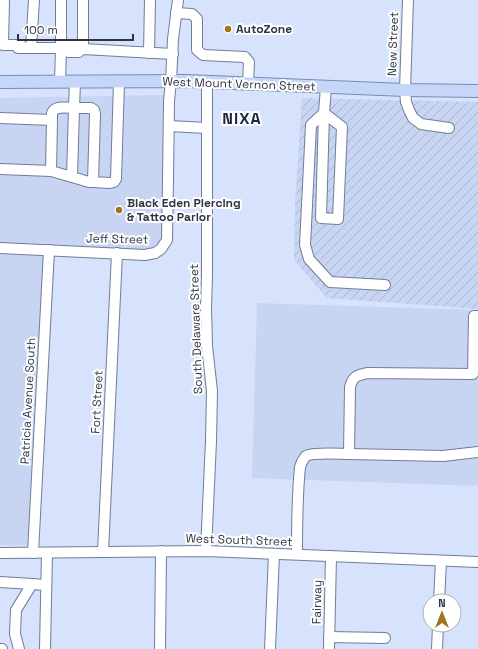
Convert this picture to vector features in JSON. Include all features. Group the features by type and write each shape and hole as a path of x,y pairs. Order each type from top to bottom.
{"main road":[{"name":"West Mount Vernon Street","path":"0,82 171,81 405,90 478,91"}],"street":[{"path":"0,21 1,0"},
{"path":"4,0 3,45 21,45 28,48"},
{"path":"60,82 63,48 62,0"},
{"path":"82,49 83,0"},
{"path":"148,53 150,0"},
{"path":"178,0 173,39 169,126 207,128"},
{"name":"New Street","path":"408,0 405,90 408,110 413,118 421,124 449,128"},
{"path":"28,48 32,34 30,1"},
{"path":"176,13 192,14 197,19 197,50 203,55 245,56 249,62 248,84"},
{"path":"0,48 63,48 68,45 79,45 82,49 173,54"},
{"path":"72,177 75,82"},
{"path":"0,169 50,171 92,182 114,182 116,179 119,82"},
{"name":"South Delaware Street","path":"206,551 212,391 207,346 206,308 207,83"},
{"path":"321,218 326,87"},
{"path":"50,171 52,112 57,108 91,108 94,110 95,114 92,182"},
{"path":"324,113 311,125 305,245 309,259 330,282 385,285"},
{"path":"306,218 338,219 342,127 324,113"},
{"path":"0,118 52,120"},
{"name":"Jeff Street","path":"0,248 145,255 155,253 161,249 167,240 169,126"},
{"name":"Patricia Avenue South","path":"33,553 49,250"},
{"name":"Fort Street","path":"103,552 117,253"},
{"path":"349,454 350,387 355,377 368,373 475,374 474,316 478,316"},
{"path":"296,554 300,466 306,456 316,454 349,454 443,456 478,452"},
{"path":"160,649 161,551"},
{"name":"West South Street","path":"0,553 206,551 478,562"},
{"path":"45,649 47,553"},
{"path":"270,649 274,554"},
{"name":"Fairway","path":"329,649 331,556"},
{"path":"440,593 442,561"},
{"path":"0,582 46,585"},
{"path":"19,649 15,634 16,610 32,584"},
{"path":"437,649 438,633"},
{"path":"329,637 385,638"}],"shaded area":[{"path":"165,95 163,257 55,255 38,546 0,545 0,98"},
{"path":"302,98 478,102 478,309 327,298 294,260 295,204"},
{"path":"257,303 478,310 478,486 252,478"}],"place":[{"name":"AutoZone","path":"228,29"},
{"name":"Black Eden Piercing & Tattoo Parlor","path":"119,210"}],"district":[{"name":"NIXA","path":"242,118"}]}
